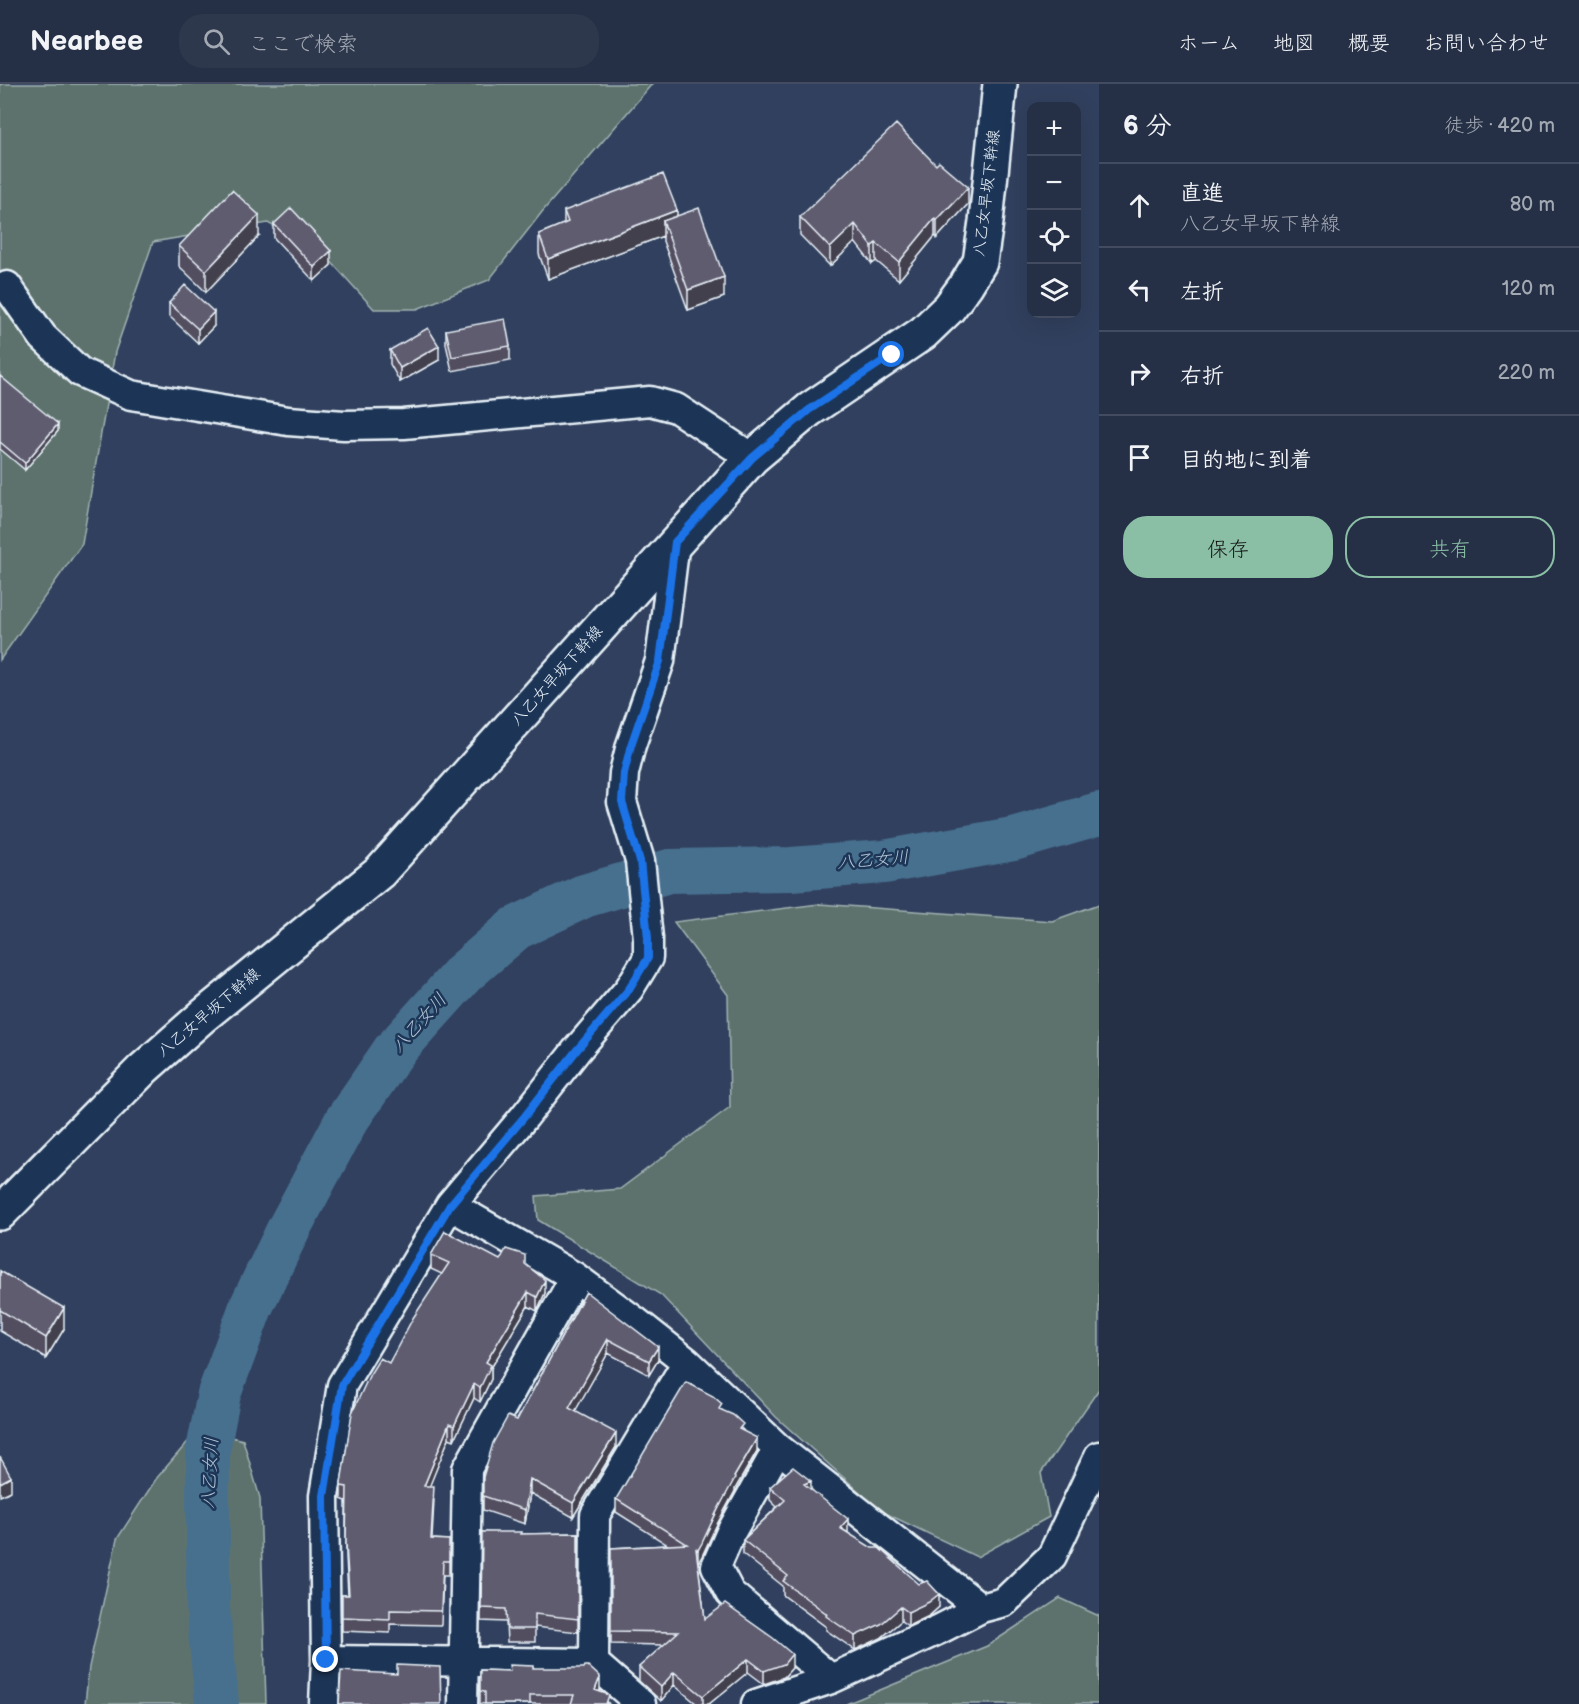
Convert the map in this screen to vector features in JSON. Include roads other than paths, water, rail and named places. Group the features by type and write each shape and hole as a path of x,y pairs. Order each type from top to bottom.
{"street":[{"name":"八乙女早坂下幹線","path":"0,1213 144,1069 194,1023 380,872 752,458 809,410 923,333 949,308 980,262 1000,84"},
{"path":"7,286 43,337 80,372 131,395 288,421 344,425 404,424 650,401 676,408 752,458"},
{"path":"324,1704 326,1660 324,1496 342,1385 450,1205 629,989 648,958 640,861 622,802 624,773 631,745 660,661 675,542"},
{"path":"450,1205 575,1277 634,1321 687,1362 778,1448 981,1608"},
{"path":"463,1704 467,1469 575,1277"},
{"path":"594,1663 595,1515 687,1362"},
{"path":"778,1448 730,1534 716,1566 730,1593 831,1679"},
{"path":"756,1704 831,1679 981,1608 1005,1602 1052,1556 1099,1456"},
{"path":"326,1660 594,1663 641,1704"}],"waterway":[{"name":"八乙女川","path":"217,1704 208,1609 208,1450 219,1394 251,1307 289,1228 346,1121 394,1051 464,973 516,928 584,896 669,871 791,869 884,862 1013,839 1099,814"}]}
